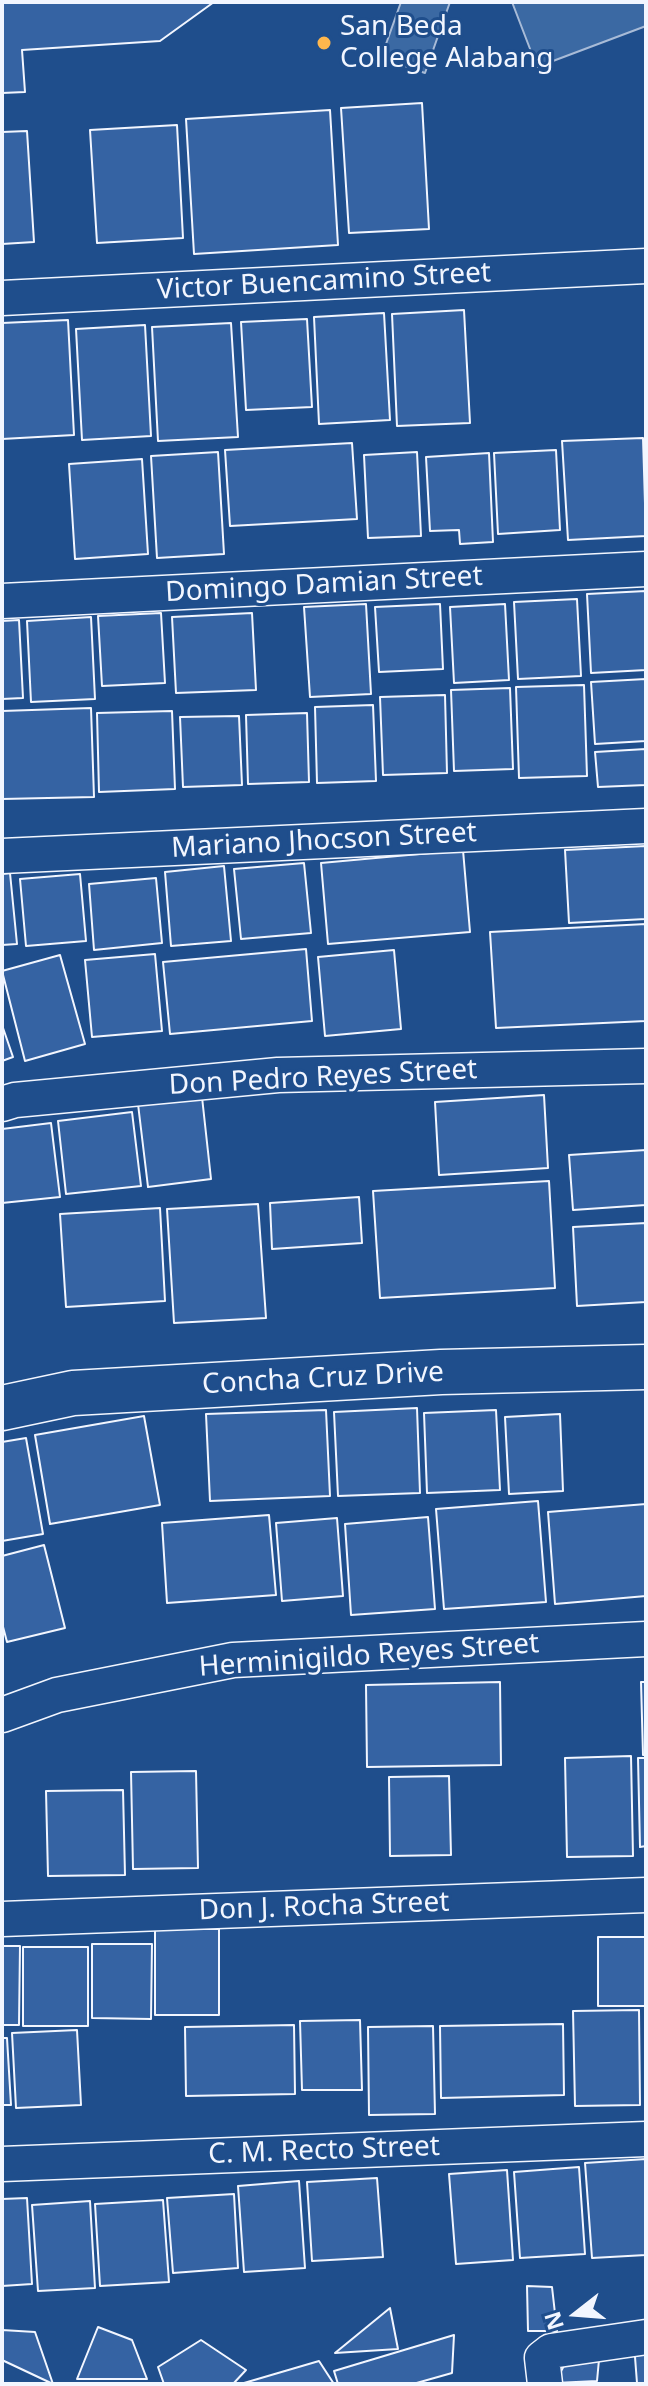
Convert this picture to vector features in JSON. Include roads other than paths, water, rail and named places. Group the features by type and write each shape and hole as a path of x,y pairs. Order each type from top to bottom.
{"street":[{"name":"Victor Buencamino Street","path":"2,298 646,266"},
{"name":"Domingo Damian Street","path":"2,601 646,569"},
{"name":"Mariano Jhocson Street","path":"2,856 646,826"},
{"name":"Don Pedro Reyes Street","path":"2,1104 15,1100 278,1075 646,1066"},
{"name":"Concha Cruz Drive","path":"2,1408 89,1392 441,1372 646,1367"},
{"name":"Herminigildo Reyes Street","path":"2,1715 57,1695 233,1660 646,1639"},
{"name":"Don J. Rocha Street","path":"2,1919 646,1895"},
{"name":"C. M. Recto Street","path":"2,2164 646,2139"},
{"path":"545,2384 542,2358 551,2351 646,2337"}],"water":[{"path":"401,2 450,2 425,73 381,58"},
{"path":"512,2 646,2 646,26 537,67"}],"place":[{"name":"San Beda College Alabang","path":"324,43"}]}
